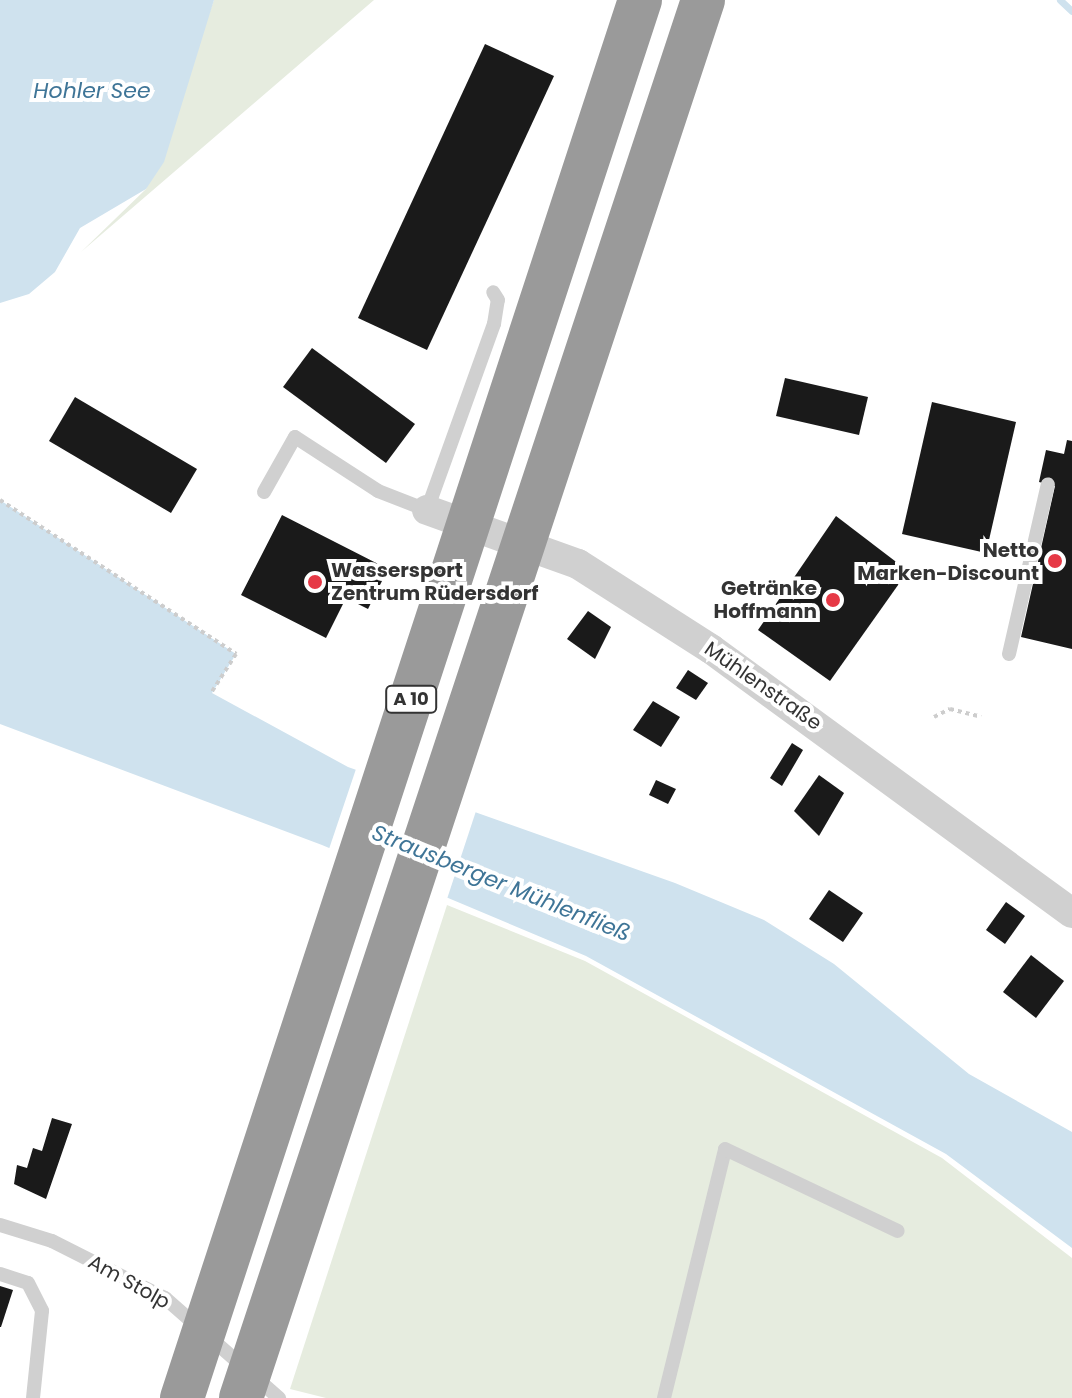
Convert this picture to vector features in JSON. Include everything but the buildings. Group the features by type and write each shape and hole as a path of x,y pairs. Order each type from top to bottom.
{"highway":[{"name":"A 10","path":"182,1398 640,0"},
{"path":"241,1398 703,0"}],"street":[{"name":"Mühlenstraße","path":"427,510 578,564 711,649 1072,913"}],"lane":[{"path":"264,492 295,437 378,491 427,510 494,324 498,300 493,292"},
{"path":"1009,654 1048,484"},
{"path":"664,1398 725,1149 898,1231"},
{"name":"Am Stolp","path":"0,1225 52,1241 165,1298 279,1398"},
{"path":"0,1274 28,1283 42,1311 33,1398"}],"path":[{"path":"0,500 236,654 211,693"},
{"path":"934,717 950,709 981,717"}],"shaded area":[{"path":"214,0 374,0 81,252 146,189"},
{"path":"447,905 585,961 942,1158 1072,1258 1072,1398 326,1398 290,1389"}],"water":[{"name":"Hohler See","path":"0,0 214,0 164,162 146,189 80,228 55,272 29,294 0,303"},
{"name":"Strausberger Mühlenfließ","path":"0,500 236,654 212,693 348,767 675,883 764,920 834,964 969,1074 1072,1132 1072,1248 946,1154 586,956 322,845 0,724"}],"pier":[{"path":"357,766 477,808 446,902 328,852"}],"waterway":[{"path":"1060,0 1072,11"}],"place":[{"name":"Netto Marken-Discount","path":"1055,561"},
{"name":"Wassersport Zentrum Rüdersdorf","path":"315,582"},
{"name":"Getränke Hoffmann","path":"833,600"}]}
